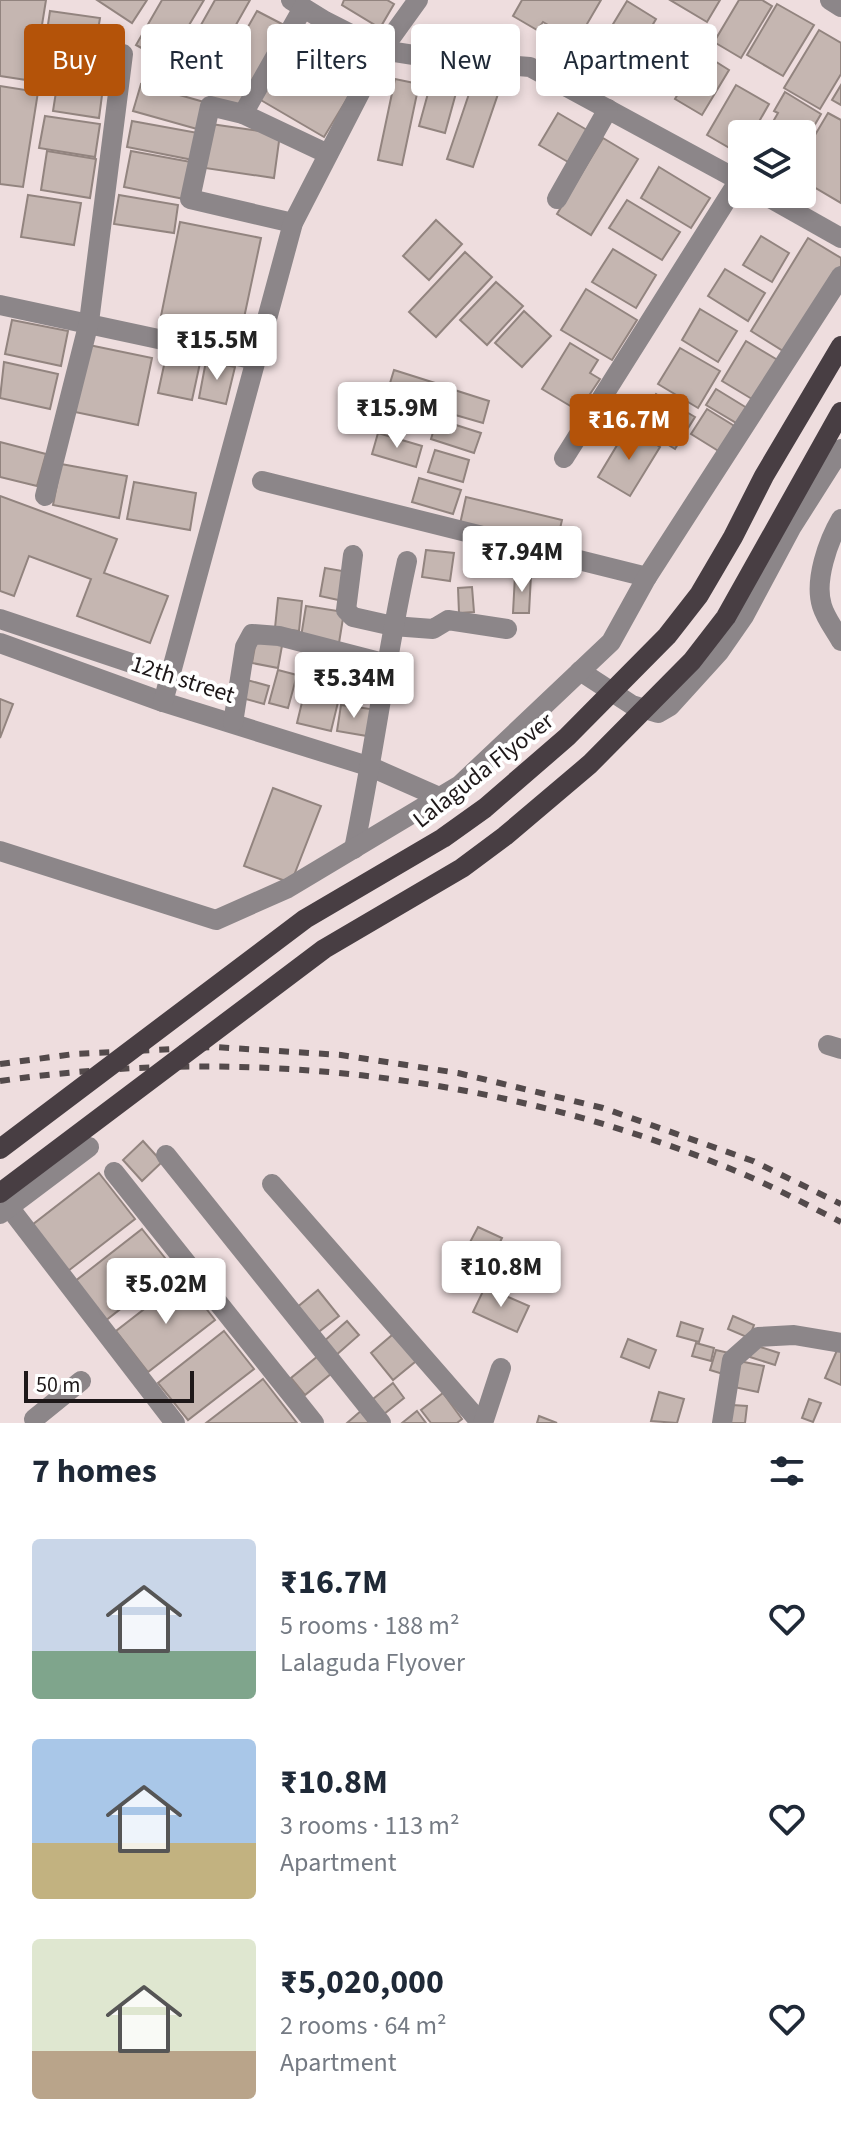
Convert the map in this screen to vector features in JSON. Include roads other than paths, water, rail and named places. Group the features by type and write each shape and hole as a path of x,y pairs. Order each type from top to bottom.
{"main road":[{"name":"Lalaguda Flyover","path":"0,1149 305,919 431,846 474,816 567,737 667,636 699,595 764,476 841,346"},
{"path":"3,1204 312,957 462,868 590,764 692,661 726,617 841,412"}],"street":[{"path":"395,32 418,0"},
{"path":"830,0 841,7"},
{"path":"243,114 297,4 334,24"},
{"path":"395,52 452,61 530,67 728,174"},
{"path":"45,496 89,322 118,96"},
{"path":"163,702 293,223 358,96"},
{"path":"293,223 190,199 210,106 243,114 328,154"},
{"path":"557,199 608,109"},
{"path":"564,458 728,200"},
{"path":"788,208 841,238"},
{"path":"0,851 216,920 288,888 460,785 611,642 647,577 841,276"},
{"path":"0,305 256,360"},
{"path":"580,671 632,705 658,713 670,706 719,652 744,616 791,528 841,449"},
{"path":"262,481 647,577"},
{"path":"841,519 830,537 821,603 841,641"},
{"path":"353,555 346,601 348,613 353,617 393,626 433,629 448,620 507,629"},
{"path":"354,849 407,561"},
{"path":"0,619 170,676"},
{"path":"233,723 245,647 252,634 279,636 387,664"},
{"name":"12th street","path":"0,643 163,702 371,767 439,797"},
{"path":"89,1147 3,1204 175,1423"},
{"path":"166,1155 381,1423"},
{"path":"114,1172 314,1423"},
{"path":"272,1184 482,1423 501,1368"},
{"path":"722,1423 732,1360 758,1337 794,1335 841,1343"},
{"path":"33,1422 81,1381"}],"railway":[{"path":"0,1064 74,1054 214,1047 341,1055 458,1073 603,1108 753,1161 841,1204"},
{"path":"0,1081 94,1071 189,1067 283,1069 378,1077 472,1092 564,1113 655,1140 743,1174 841,1222"}]}
